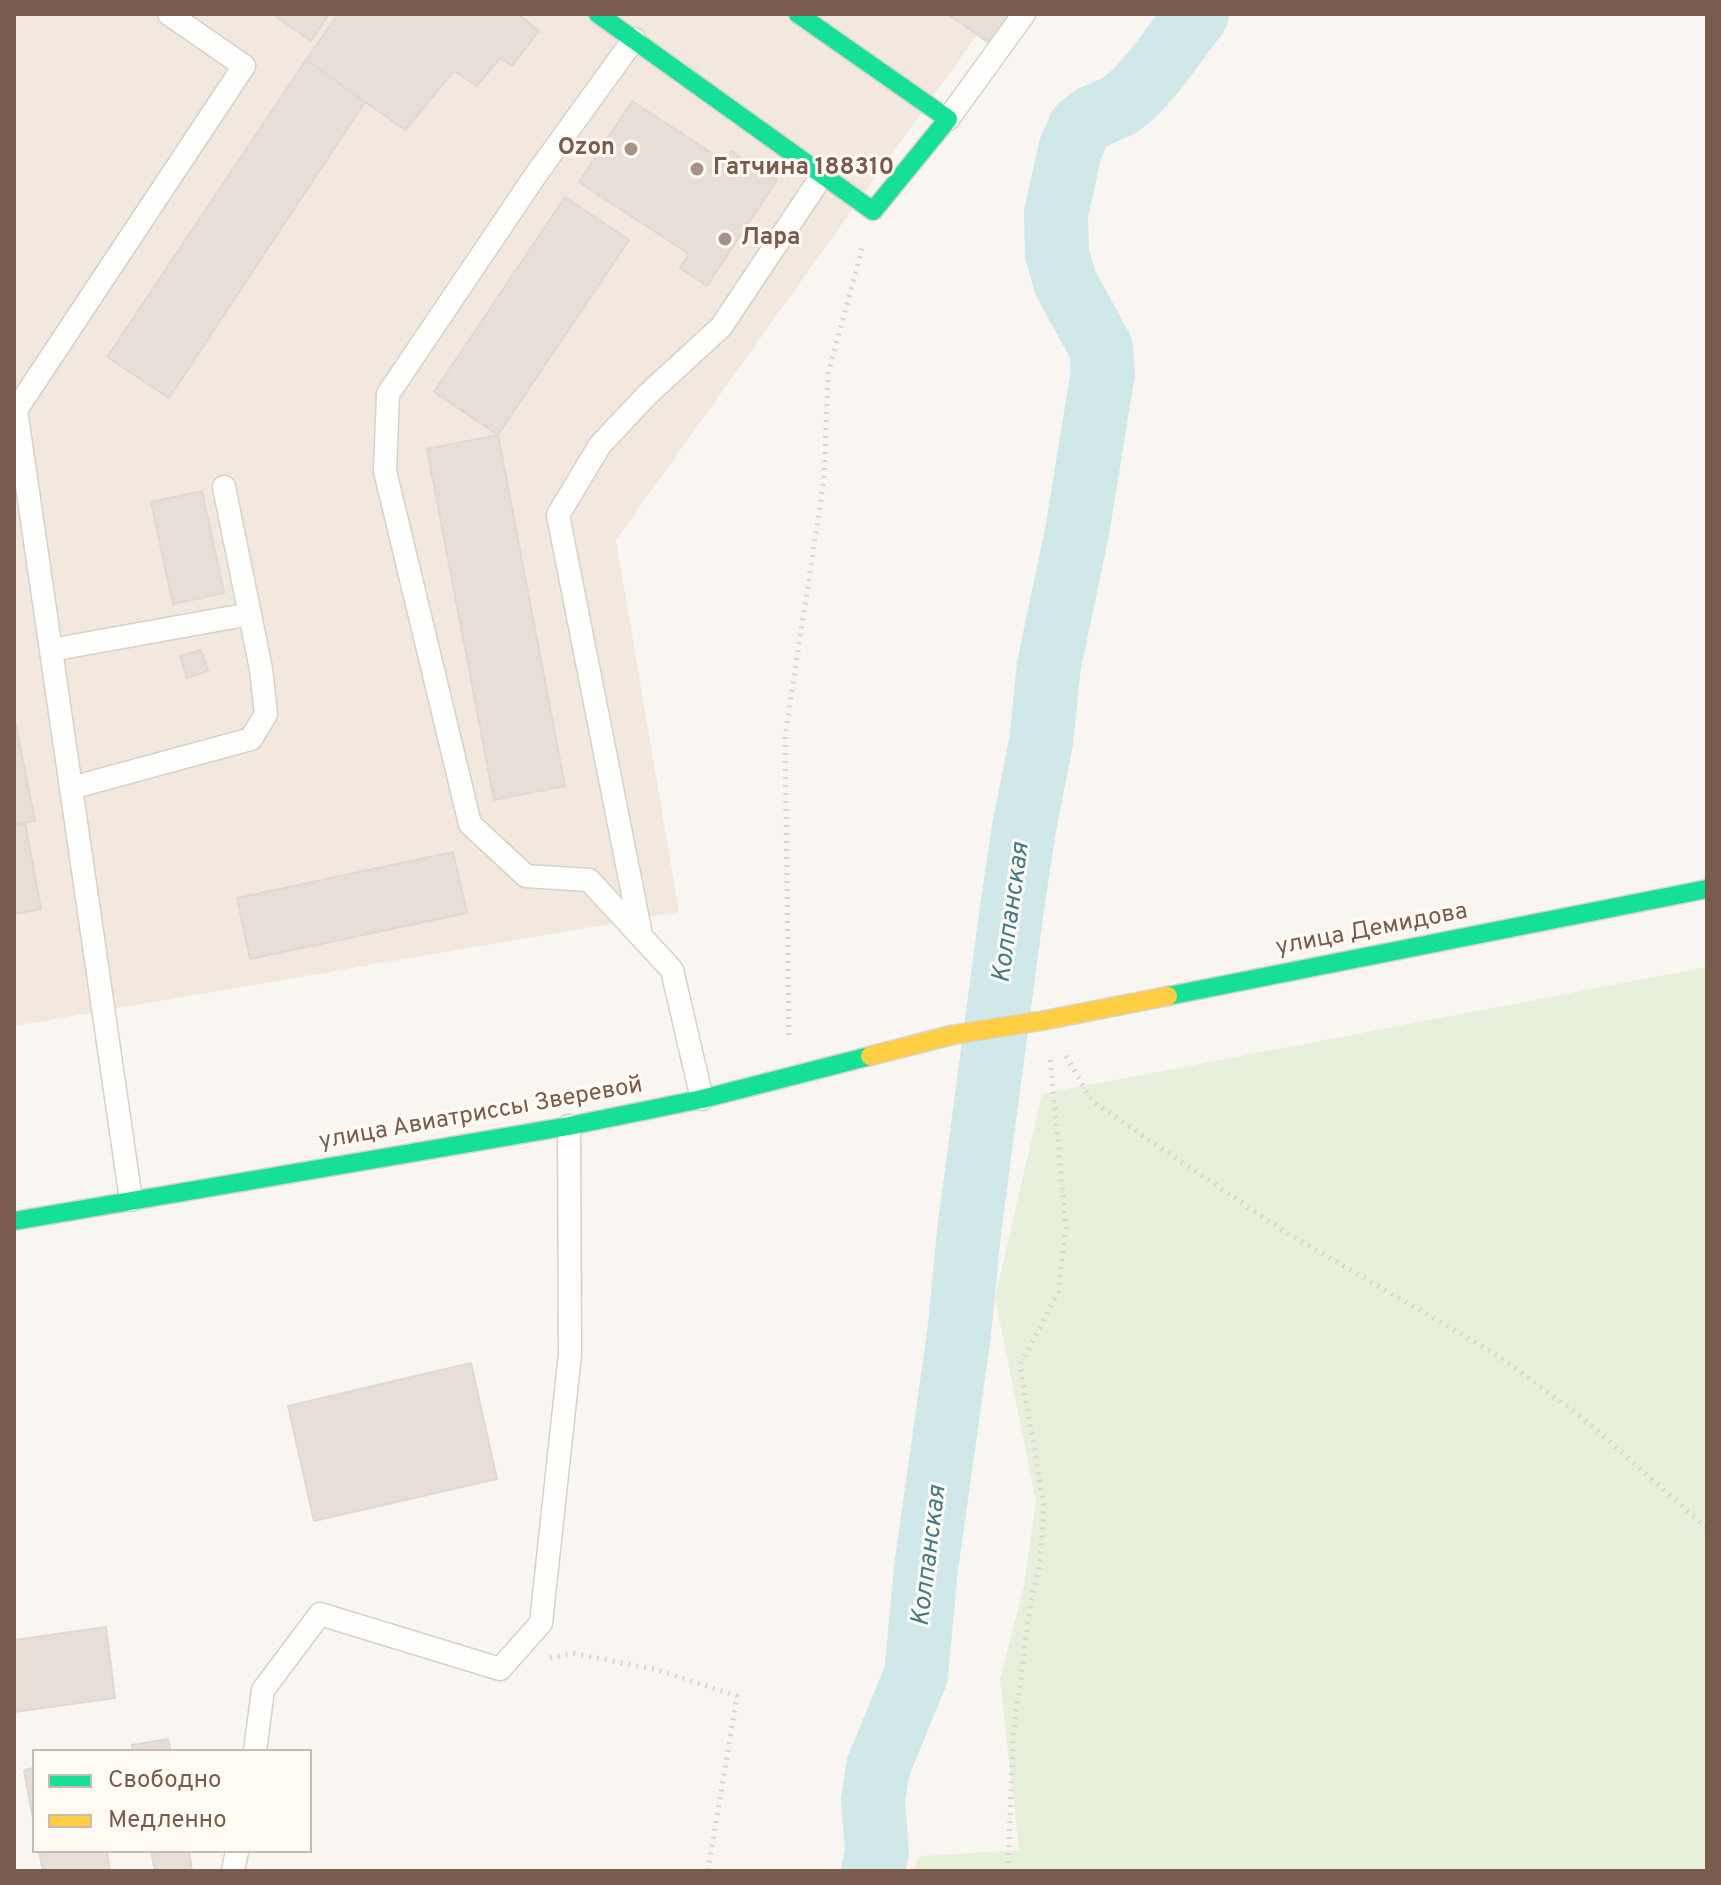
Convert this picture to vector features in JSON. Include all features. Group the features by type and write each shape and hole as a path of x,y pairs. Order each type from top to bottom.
{"street":[{"path":"602,15 873,211 948,119 798,14"},
{"name":"улица Демидова","path":"952,1035 1046,1020 1707,889"},
{"name":"улица Авиатриссы Зверевой","path":"14,1221 569,1126 702,1099 952,1035"}],"lane":[{"path":"131,1200 16,410 244,66 169,14"},
{"path":"948,119 1024,14"},
{"path":"634,39 535,176 388,394 385,471 470,824 526,876 589,880 672,970 702,1099"},
{"path":"641,937 558,515 600,445 648,394 721,327 823,174"},
{"path":"71,788 251,739 266,714 261,669 224,487"},
{"path":"51,650 250,614"},
{"path":"255,1749 263,1690 320,1614 500,1669 541,1623 570,1354 569,1126"}],"path":[{"path":"790,1076 785,737 824,479 828,374 873,211"},
{"path":"1046,1020 1092,1101 1285,1232 1497,1355 1583,1418 1707,1528"},
{"path":"1008,1871 1013,1737 1030,1606 1040,1564 1044,1506 1020,1366 1058,1292 1066,1228 1046,1020"},
{"path":"500,1669 572,1653 658,1670 737,1696 708,1871"}],"shaded area":[{"path":"14,14 992,14 616,540 679,912 14,1026"}],"green space":[{"path":"1707,967 1707,1871 913,1871 920,1856 1019,1850 1000,1679 1024,1586 1036,1502 995,1298 1042,1094"}],"building":[{"path":"272,14 329,14 311,41"},
{"path":"338,14 518,14 539,31 512,66 500,58 477,86 454,71 405,130 306,60"},
{"path":"948,14 1013,14 992,45"},
{"path":"306,60 365,102 169,398 107,357"},
{"path":"632,101 724,161 731,151 777,180 707,286 680,268 689,254 579,182"},
{"path":"565,197 629,240 498,435 434,392"},
{"path":"498,435 565,786 494,800 427,449"},
{"path":"202,491 224,593 173,604 151,502"},
{"path":"201,650 208,671 187,678 180,656"},
{"path":"14,716 35,821 14,825"},
{"path":"25,823 41,909 14,914 14,825"},
{"path":"453,852 467,913 250,959 237,898"},
{"path":"471,1363 497,1479 314,1521 288,1406"},
{"path":"106,1627 115,1698 14,1712 14,1640"},
{"path":"168,1739 170,1749 133,1749 132,1745"},
{"path":"32,1768 32,1813 24,1770"},
{"path":"39,1853 107,1853 110,1871 43,1871"},
{"path":"151,1853 189,1853 192,1871 155,1871"}],"waterway":[{"name":"Колпанская","path":"873,1871 877,1852 873,1801 878,1767 916,1675 926,1568 959,1334 969,1232 1012,908 1041,742 1049,665 1077,532 1103,372 1101,348 1065,282 1057,253 1056,214 1070,150 1080,127 1093,117 1119,106 1136,92 1197,14"}],"traffic: fast":[{"path":"598,14 873,211 948,119 798,14"},
{"path":"1168,996 1707,889"},
{"path":"14,1221 569,1126 702,1099 870,1056"}],"traffic: slow":[{"path":"870,1056 952,1035 1168,996"}],"place":[{"name":"Ozon","path":"631,149"},
{"name":"Гатчина 188310","path":"697,169"},
{"name":"Лара","path":"725,239"}]}
